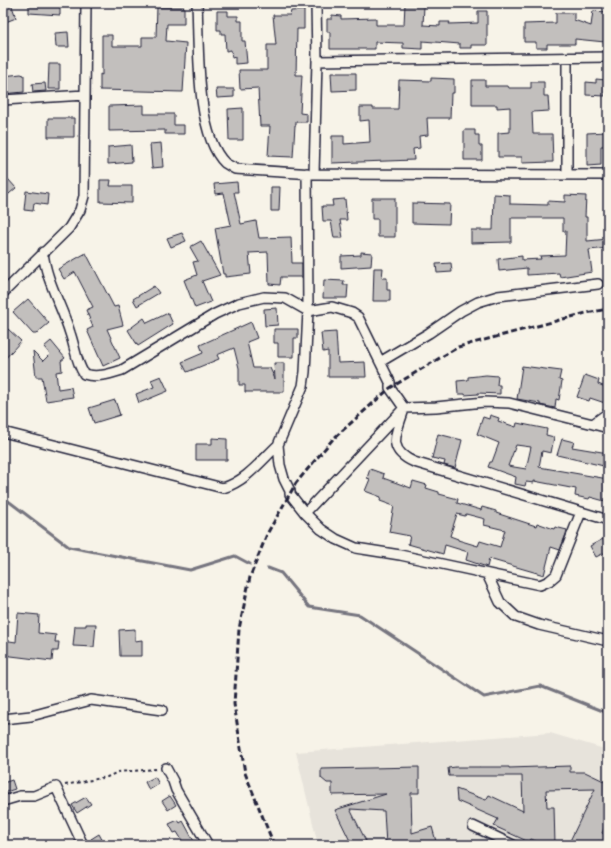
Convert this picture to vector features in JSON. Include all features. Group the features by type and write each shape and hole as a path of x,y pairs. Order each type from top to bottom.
{"street":[{"path":"3,293 69,228 80,210 84,196 86,3"},
{"path":"197,3 201,99 210,137 217,152 225,163 235,169 311,174 608,175"},
{"path":"3,432 223,488 234,484 244,477 278,445 303,386 306,372 311,174 317,61 316,3"},
{"path":"317,61 608,57"},
{"path":"566,58 567,174"},
{"path":"3,100 85,95"},
{"path":"43,252 44,267 70,333 80,368 84,374 91,376 106,375 122,370 215,314 239,302 264,297 285,298 308,311 332,307 352,313 358,318 390,382 390,388 404,408"},
{"path":"380,362 429,333 461,311 478,302 498,296 598,284"},
{"path":"304,512 404,408 436,407 484,402 509,403 608,428"},
{"path":"404,408 394,441 404,458 608,520"},
{"path":"594,424 608,413"},
{"path":"278,445 280,465 290,494 304,512 321,528 336,539 356,548 400,555 540,585 549,581 556,575 581,512"},
{"path":"487,574 500,602 516,617 539,625 608,641"},
{"path":"3,719 31,716 91,700 162,710"},
{"path":"166,768 176,790 208,845"},
{"path":"3,801 20,796 34,796 56,787 83,845"},
{"path":"473,826 513,845"}],"path":[{"path":"56,787 107,777 118,772 139,772 166,768"}],"shaded area":[{"path":"550,733 608,750 608,845 318,845 296,752"}],"building":[{"path":"3,3 11,3 16,18 3,23"},
{"path":"29,3 60,3 60,15 29,13"},
{"path":"405,3 420,3 421,6 424,6 423,25 440,26 440,22 450,22 449,24 478,23 478,11 487,11 487,45 471,45 471,48 460,48 460,44 422,41 422,49 403,48 403,43 375,42 375,49 330,49 330,32 327,32 327,19 332,19 332,15 341,16 341,19 376,18 376,25 404,25"},
{"path":"157,7 184,7 184,24 167,24 166,41 186,43 183,92 100,90 100,74 102,75 102,35 112,35 112,46 142,46 142,37 156,37"},
{"path":"304,10 304,29 297,29 296,75 302,75 300,113 307,114 307,122 296,122 293,157 268,156 270,126 260,126 258,88 240,89 239,70 267,70 267,45 276,45 273,15 290,15 291,11"},
{"path":"217,11 228,11 228,16 238,16 238,21 242,21 242,41 245,41 247,63 235,64 235,57 232,58 231,50 226,51 225,34 221,34 221,30 217,30"},
{"path":"593,11 608,12 605,42 575,39 575,44 547,44 547,48 536,48 536,42 524,42 524,24 556,23 556,13 574,13 574,20 591,26"},
{"path":"68,32 69,47 56,47 55,33"},
{"path":"49,64 60,64 60,89 48,89"},
{"path":"331,73 356,73 356,90 332,91"},
{"path":"24,75 24,92 3,94 3,76"},
{"path":"431,78 454,79 454,93 451,93 450,118 427,118 428,135 419,136 420,148 413,149 414,160 332,163 332,136 344,136 344,144 370,142 369,120 360,121 360,107 373,107 373,109 398,109 399,80 431,81"},
{"path":"596,79 606,80 605,96 586,95 586,82 596,83"},
{"path":"472,80 485,80 485,86 508,86 509,88 531,88 531,82 544,82 544,96 548,96 549,111 532,112 533,134 552,134 553,162 522,163 522,157 498,157 498,133 510,132 510,107 497,108 497,105 472,105"},
{"path":"45,83 46,91 33,92 32,84"},
{"path":"216,89 234,89 234,97 217,98"},
{"path":"144,105 144,114 174,114 174,125 184,125 184,134 165,134 165,130 109,131 109,106"},
{"path":"243,108 243,140 229,140 228,109"},
{"path":"48,118 74,118 74,137 48,137"},
{"path":"464,130 475,130 475,135 479,135 479,146 482,146 482,160 464,160"},
{"path":"606,132 607,146 601,146 601,165 587,166 587,133"},
{"path":"161,143 163,167 152,168 150,144"},
{"path":"131,145 132,162 108,164 108,147"},
{"path":"8,179 16,188 3,199 3,184"},
{"path":"100,180 111,180 110,186 132,186 132,203 100,202"},
{"path":"237,182 238,192 234,192 241,224 256,221 259,238 291,237 292,263 302,263 302,277 281,277 280,285 269,284 268,252 249,253 251,274 225,277 225,274 223,274 215,228 231,225 224,193 215,194 214,184"},
{"path":"271,187 280,187 279,211 271,211"},
{"path":"26,191 48,194 47,205 34,203 33,211 24,210"},
{"path":"494,194 510,195 510,204 548,205 548,201 565,202 565,195 586,196 585,217 587,217 587,241 608,239 608,248 589,250 592,272 560,277 559,273 527,275 527,268 499,271 498,259 522,256 522,260 541,259 540,256 565,255 566,231 563,231 563,218 511,218 511,242 471,243 471,230 493,230"},
{"path":"372,198 395,198 395,237 378,237 378,219 372,219"},
{"path":"345,199 347,220 340,220 343,238 334,238 331,221 323,221 322,206 333,206 332,200"},
{"path":"412,203 450,204 449,224 412,223"},
{"path":"182,233 186,241 171,247 167,238"},
{"path":"201,241 220,275 202,281 211,302 195,308 184,280 197,275 193,262 198,261 190,247"},
{"path":"361,252 372,253 371,266 341,268 341,256 361,255"},
{"path":"86,253 114,307 118,306 123,325 107,329 120,358 103,366 87,330 93,327 86,310 93,307 75,272 64,279 58,269"},
{"path":"451,263 452,272 437,273 436,264"},
{"path":"374,268 383,268 382,278 387,278 387,290 390,290 390,301 373,301"},
{"path":"324,280 344,281 343,285 348,285 347,298 323,298"},
{"path":"154,286 159,293 137,306 133,299"},
{"path":"28,299 49,323 36,334 33,334 13,312"},
{"path":"277,308 278,325 265,326 264,309"},
{"path":"168,313 173,324 138,346 128,330 144,318 147,323"},
{"path":"251,322 257,338 247,342 253,368 270,368 275,379 274,363 284,363 284,392 245,392 245,385 239,385 239,368 234,348 217,355 219,359 187,372 182,362 203,353 200,345"},
{"path":"8,329 21,341 3,361 3,334"},
{"path":"274,329 298,329 298,338 294,338 294,357 278,357 278,343 274,343"},
{"path":"336,332 338,363 365,362 366,377 328,377 328,351 323,352 321,333"},
{"path":"51,341 65,358 61,361 62,371 56,372 58,389 71,387 73,397 46,401 42,377 36,377 33,351 43,361 50,354 44,347"},
{"path":"522,366 561,371 559,380 562,381 559,400 556,399 555,408 540,405 540,403 517,399"},
{"path":"486,375 498,376 497,385 500,385 500,394 458,394 457,381 468,380 468,377"},
{"path":"585,375 599,380 598,384 608,388 608,396 605,403 590,398 589,401 577,397"},
{"path":"161,376 168,391 139,403 136,394 154,387 151,380"},
{"path":"115,400 120,415 94,423 89,408"},
{"path":"490,415 499,418 498,421 516,427 517,423 547,429 546,435 554,437 551,453 542,451 539,467 608,479 608,502 590,497 589,499 575,496 576,489 534,481 534,483 526,482 525,486 515,484 516,477 488,467 490,462 492,462 499,443 477,434 483,417 489,419","holes":["516,445 531,447 526,469 508,466"]},
{"path":"438,434 462,440 455,468 444,465 445,461 432,458"},
{"path":"212,438 227,439 227,460 196,460 196,444 212,444"},
{"path":"562,439 574,442 572,447 608,453 608,467 557,455"},
{"path":"370,469 384,474 383,478 411,488 413,481 427,485 426,488 439,492 439,494 458,499 457,503 481,510 482,507 496,511 496,513 536,526 537,523 554,529 555,527 567,530 566,534 560,550 551,547 544,575 489,559 487,567 466,560 468,552 445,545 443,554 408,544 410,536 389,532 394,506 380,501 381,497 365,491 370,479 367,478","holes":["457,514 465,516 466,514 485,519 484,525 505,530 500,547 480,541 478,546 450,536"]},
{"path":"603,539 608,551 596,557 590,546"},
{"path":"18,613 39,615 38,633 56,635 55,642 59,642 58,651 53,651 52,661 3,655 3,640 16,642"},
{"path":"86,624 96,624 94,647 73,646 75,626 86,626"},
{"path":"135,629 135,641 142,640 142,656 120,656 119,630"},
{"path":"570,766 570,772 585,772 608,783 608,820 602,833 608,836 608,845 598,841 596,845 568,845 595,789 546,790 547,807 554,807 555,845 545,845 531,839 529,842 494,826 498,819 457,801 456,789 486,800 489,795 523,811 522,776 449,776 448,768 509,768"},
{"path":"419,767 419,793 411,793 412,833 432,827 437,845 386,845 384,811 350,809 368,845 352,845 335,810 386,794 332,795 332,783 327,783 321,778 321,769"},
{"path":"155,777 159,784 149,790 145,782"},
{"path":"12,780 15,789 3,793 3,783"},
{"path":"170,796 176,805 168,810 162,801"},
{"path":"86,797 91,804 77,813 72,805"},
{"path":"178,820 180,823 183,821 196,845 185,845 177,832 174,833 169,824"},
{"path":"99,834 105,845 94,845 91,839"}],"waterway":[{"path":"3,497 69,547 190,570 235,556 250,564"},
{"path":"268,568 281,573 309,607 360,615 484,697 540,686 608,713"}],"railway":[{"path":"274,845 245,773 234,704 239,629 250,577 267,534 296,483 333,439 390,388 458,347 586,313 608,309"}]}
